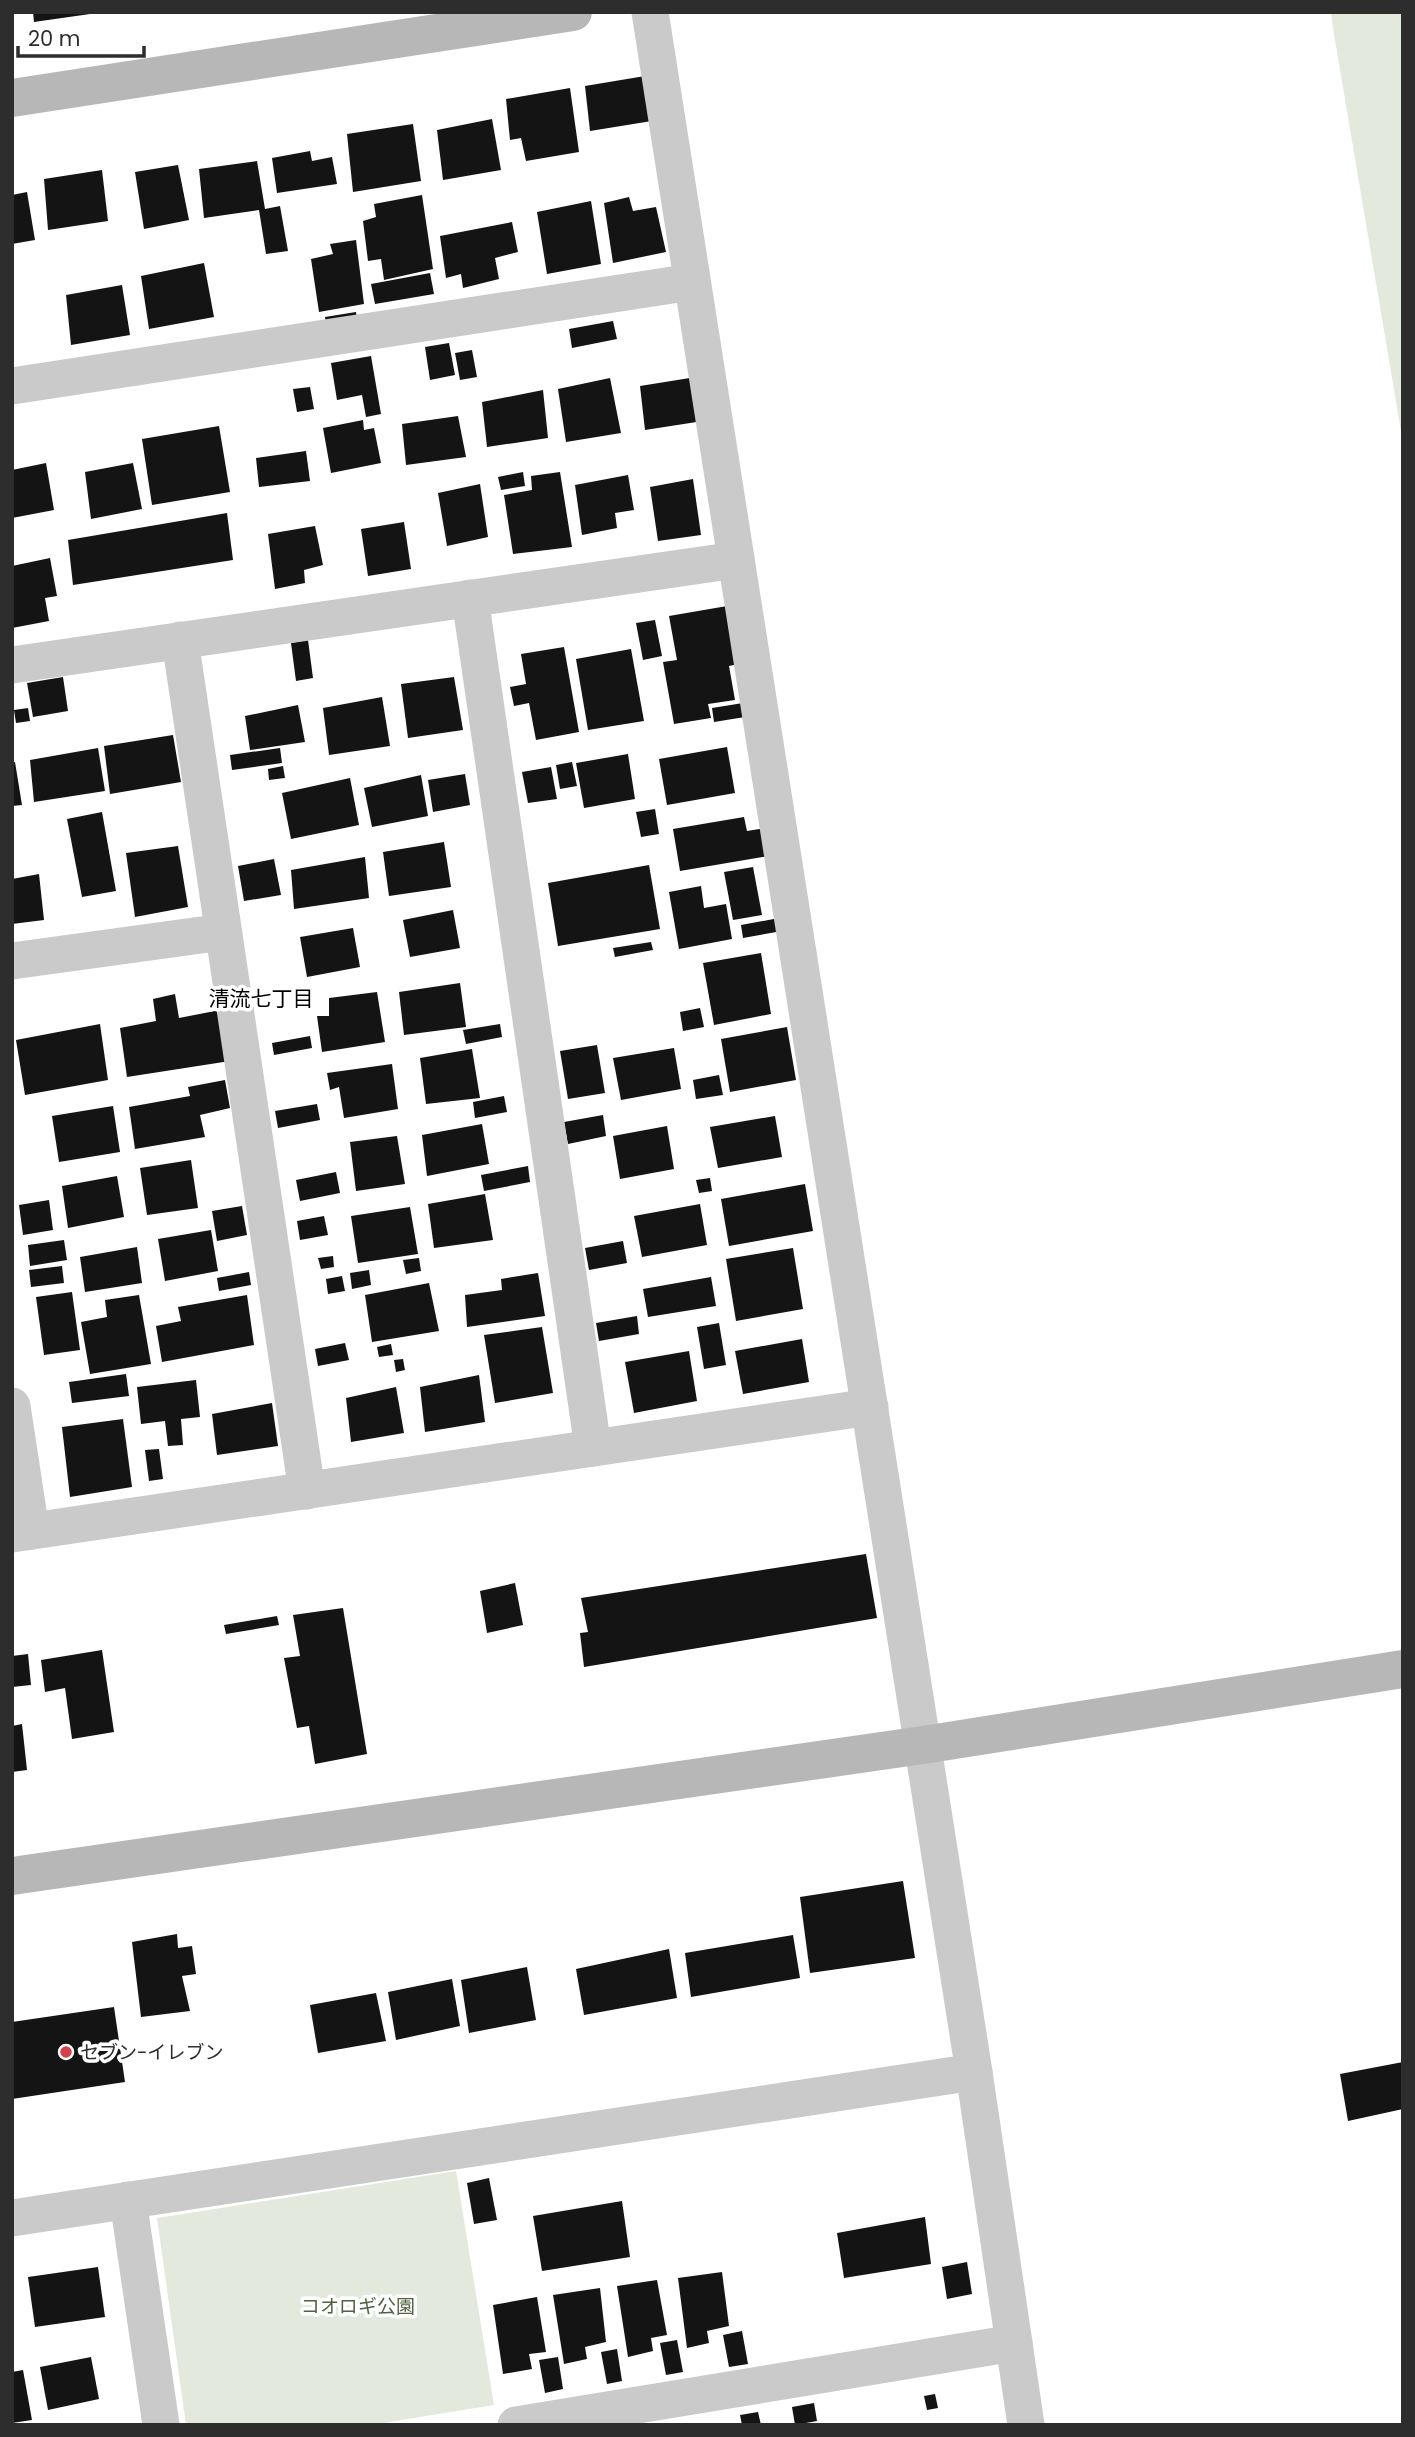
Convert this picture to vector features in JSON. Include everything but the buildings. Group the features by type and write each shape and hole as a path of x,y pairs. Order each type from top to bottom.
{"street":[{"path":"12,98 573,12"},
{"path":"650,12 974,2072 1026,2425"},
{"path":"12,386 692,282"},
{"path":"12,665 736,560"},
{"path":"470,598 593,1448"},
{"path":"180,640 307,1491"},
{"path":"12,961 223,932"},
{"path":"12,1406 22,1533 870,1407"},
{"path":"12,1876 923,1745 1403,1669"},
{"path":"12,2218 974,2072"},
{"path":"128,2200 161,2425"},
{"path":"516,2425 1014,2343"}],"green space":[{"path":"1331,12 1403,12 1403,443 1333,28"},
{"name":"コオロギ公園","path":"456,2171 494,2405 371,2425 186,2425 157,2218"}],"place":[{"name":"セブン-イレブン","path":"66,2052"}],"district":[{"name":"清流七丁目","path":"261,999"}]}
